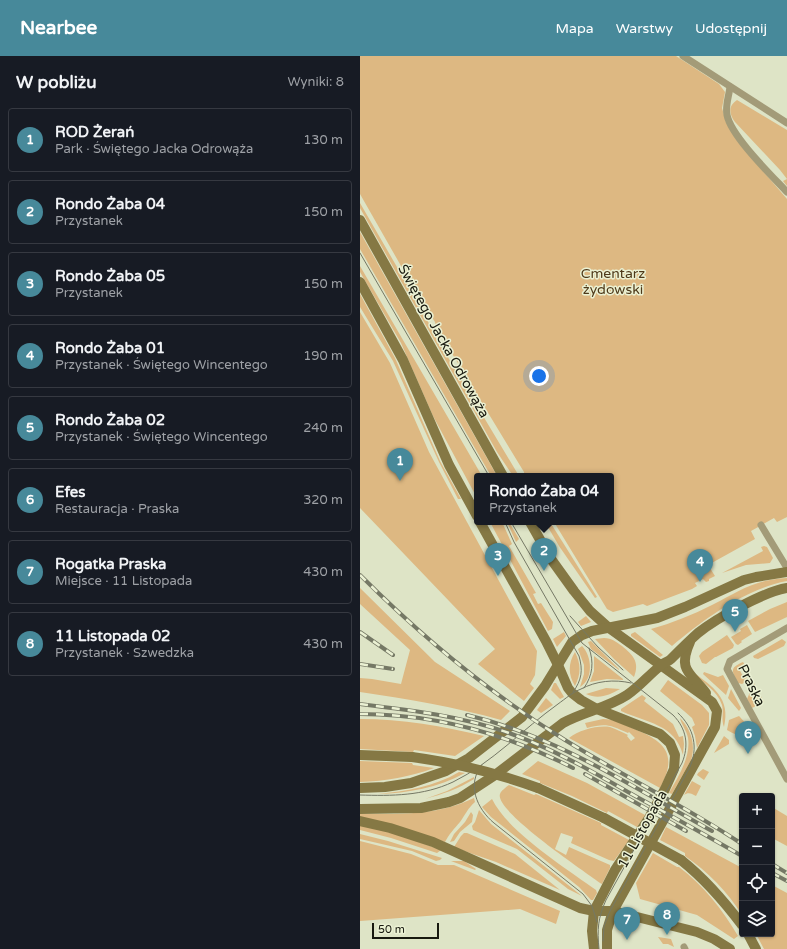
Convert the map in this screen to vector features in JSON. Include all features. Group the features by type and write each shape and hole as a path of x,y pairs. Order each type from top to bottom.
{"main road":[{"name":"Świętego Jacka Odrowąża","path":"360,220 501,473"},
{"path":"360,282 403,360 449,465 474,511"},
{"path":"482,525 572,693 597,709"},
{"path":"532,525 551,559 590,611 609,628 712,702"},
{"path":"360,788 385,787 411,783 446,771 469,758 522,716 558,665 570,645 578,637 592,631 657,618 744,580 787,572"},
{"path":"360,809 421,808 450,802 460,798 495,775 562,723 574,716 613,703 628,695 707,627 767,593 787,588"},
{"path":"693,638 687,650 686,668 691,677 705,691 712,702"},
{"name":"11 Listopada","path":"607,949 607,930 613,911 715,727 717,711 712,702"},
{"name":"11 Listopada","path":"594,949 592,931 594,911 615,870 649,818 665,789 674,769 675,755 672,745 656,732 597,709"},
{"path":"360,755 412,757 472,767 518,780 538,788 604,818 681,860 705,881 728,906 739,921"},
{"path":"360,821 390,828 433,842 580,908 594,911 613,911 697,932 714,939 730,949"},
{"path":"750,937 756,949"}],"street":[{"path":"683,56 787,123"},
{"path":"730,87 726,106 726,114 729,121 737,135 787,192"},
{"path":"761,525 787,568"},
{"name":"Praska","path":"787,628 730,661 727,669 787,779"}],"green space":[{"name":"Cmentarz żydowski","path":"360,56 676,56 719,84 725,92 722,108 726,122 738,142 787,199 787,517 777,522 774,518 751,531 755,539 708,565 715,576 709,579 709,581 706,582 703,579 695,583 697,586 692,589 647,606 643,604 613,612 607,609 556,525 614,525 614,473 524,473 436,327 435,322 417,294 360,194"},
{"path":"737,100 787,130 787,179 733,119 730,110 734,102"},
{"path":"787,179 787,186 783,181"},
{"path":"360,203 437,339 517,473 511,473 497,452 360,208"},
{"path":"360,232 495,473 489,473 360,249"},
{"path":"360,266 480,473 474,473 474,492 433,416 401,343 360,272"},
{"path":"360,294 395,358 440,461 461,499 458,499 439,462 393,361 360,307"},
{"path":"360,312 390,363 429,452 537,651 535,675 530,684 534,688 524,701 478,664 495,649 360,508"},
{"path":"492,525 503,525 512,544 509,546 536,593 533,594 538,604 541,603 553,622 552,629 548,631"},
{"path":"508,525 511,525 519,539 516,542"},
{"path":"547,525 552,525 597,597 595,598 559,546"},
{"path":"761,547 767,547 773,558 770,563 746,565 722,573 763,551"},
{"path":"787,578 787,581 756,591 726,606 672,646 651,629 667,624 712,605 747,587 765,581"},
{"path":"360,588 435,662 510,711 501,720 431,704 360,692 360,678 401,684 410,650 360,604"},
{"path":"787,602 787,617 755,632 748,621"},
{"path":"586,616 591,622 581,626 578,622"},
{"path":"747,625 752,634 741,641 742,642 738,645 736,644 731,637"},
{"path":"564,632 566,636 557,647 553,639"},
{"path":"635,632 663,655 660,657 631,636 631,634"},
{"path":"727,635 734,645 733,648 715,657 706,664 702,663 699,656 702,652"},
{"path":"604,638 616,642 626,649 632,656 636,663 636,672 634,677 595,639"},
{"path":"782,639 786,642 784,646 758,659 754,658 753,656"},
{"path":"591,641 619,670 591,649 588,642"},
{"path":"582,646 588,656 590,667 588,679 580,687 584,674 584,665 578,649"},
{"path":"575,652 580,669 575,686 571,678 570,665"},
{"path":"594,656 623,680 607,679 590,682 594,671"},
{"path":"743,662 745,665 739,669 744,678 747,677 745,682 742,684 738,683 734,676 733,670 735,666"},
{"path":"693,672 713,688 723,701 725,708 724,727 723,708 720,700 717,695"},
{"path":"704,672 718,677 723,675 729,686 726,695 703,674"},
{"path":"668,680 702,705 709,713 709,725 697,748 692,727 695,725 692,718 660,691"},
{"path":"554,683 556,683 564,697 560,699 551,690"},
{"path":"754,683 764,702 752,708 747,699"},
{"path":"606,688 620,689 600,697 586,694"},
{"path":"731,689 741,708 739,711 728,698"},
{"path":"642,695 646,698 644,701 673,724 679,737 683,736 683,755 674,737 667,731 650,722 621,711 621,709"},
{"path":"546,698 553,705 541,713 537,710"},
{"path":"739,716 751,729 747,734 740,736 727,730 729,720"},
{"path":"680,718 690,732 693,749 691,760 672,794 669,793 683,767 688,752 688,738"},
{"path":"360,719 391,720 422,724 484,736 455,756 414,750 413,752 360,749"},
{"path":"603,719 618,722 653,738 660,743 668,757 668,766 666,776 660,788 569,738 583,730 594,727 610,727 628,735 627,736 631,741 635,738 629,732 628,733 612,727 604,725 587,728 585,723"},
{"path":"724,736 729,740 729,744 714,753"},
{"path":"360,761 412,763 413,765 434,768 398,778 360,782"},
{"path":"538,761 587,783 645,815 637,827 608,811 607,813 522,774"},
{"path":"703,769 709,772 704,780 697,775"},
{"path":"459,772 465,773 423,789 378,794 409,790 430,785"},
{"path":"474,777 474,779 468,783 444,793 425,799 447,791"},
{"path":"692,781 701,786 696,796 690,793 684,795"},
{"path":"509,785 534,795 536,794 601,823 601,825 629,840 614,861 571,843 573,837 561,833 555,849 566,855 569,847 610,865 602,884 543,841 511,814 502,802 500,794 502,790"},
{"path":"474,798 475,802 468,809 445,842 360,817 360,814 404,814 432,811 460,804"},
{"path":"492,799 511,824 524,836 539,849 596,890 597,893 593,900 591,900 579,887 491,817 482,807"},
{"path":"775,809 787,816 787,846 775,840"},
{"path":"479,810 491,824 582,896 568,889 517,849 473,830 472,826"},
{"path":"471,812 473,815 472,822 460,832 454,841 450,842 454,834 465,822"},
{"path":"360,825 394,833 441,850 437,853 391,838 360,830"},
{"path":"666,827 739,866 739,910 724,890 701,868 685,856 685,853 660,840"},
{"path":"464,833 515,854 560,890 496,862 454,847"},
{"path":"360,834 442,858 436,861 412,851 360,839"},
{"path":"360,841 411,854 438,865 454,865 560,911 556,924 520,909 360,921"},
{"path":"653,853 679,867 697,882 726,916 738,936 734,939 697,915 640,899 636,883"},
{"path":"451,861 464,861 476,869 475,870"},
{"path":"775,887 787,893 787,949 764,949 758,937 775,937"},
{"path":"658,937 671,939 674,947 668,944 663,944"}],"tram line":[{"path":"360,253 487,473"},
{"path":"506,525 514,542 579,656 581,675 573,692"},
{"path":"513,525 582,643 673,715 678,720 684,732 686,750 682,763 603,906 599,924 599,949"},
{"path":"570,616 598,647 623,670"},
{"path":"584,688 592,668 592,658 589,648"},
{"path":"360,795 396,795 419,793 442,787 467,774 494,756 545,714 575,692 587,686 605,682 618,681 631,683"},
{"path":"603,941 604,926 610,911 689,769 692,761 694,746 691,732 688,725 678,713"},
{"path":"482,765 477,772 474,788 483,811 494,823 583,894 592,906 597,922"}],"railway":[{"path":"360,575 432,642 510,703 565,740 739,842"},
{"path":"360,632 393,655"},
{"path":"360,664 393,669"},
{"path":"360,704 416,711 454,718 491,727 525,739 555,752 585,768 739,854"},
{"path":"360,714 415,718 470,728 522,745 573,768"},
{"path":"467,715 500,724 563,749 623,780 712,831"},
{"path":"585,774 686,831"},
{"path":"774,865 787,873"},
{"path":"775,875 787,881"}],"place":[{"name":"ROD Żerań","path":"400,481"},
{"name":"Rondo Żaba 04","path":"544,571"},
{"name":"Rondo Żaba 05","path":"498,576"},
{"name":"Rondo Żaba 01","path":"700,582"},
{"name":"Rondo Żaba 02","path":"735,632"},
{"name":"Efes","path":"748,754"},
{"name":"11 Listopada 02","path":"667,935"},
{"name":"Rogatka Praska","path":"627,940"}]}
